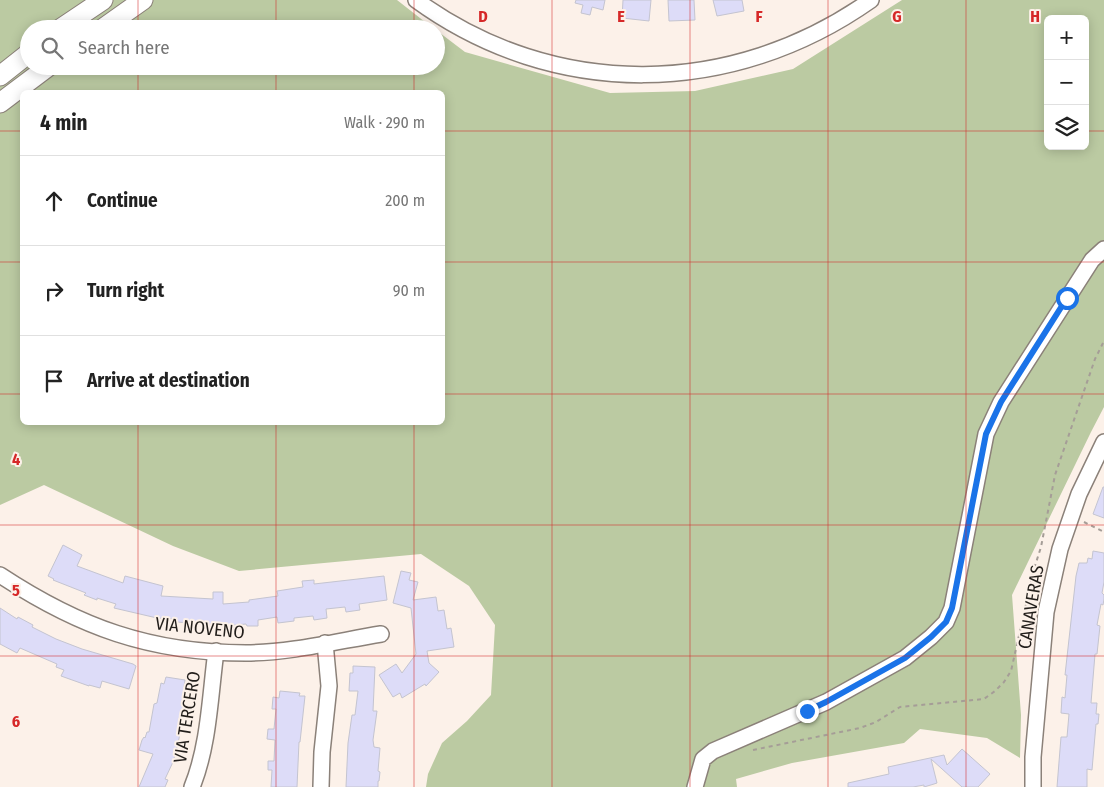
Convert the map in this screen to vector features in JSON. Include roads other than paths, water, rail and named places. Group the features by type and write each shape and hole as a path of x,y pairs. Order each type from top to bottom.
{"main road":[{"path":"73,20 103,0"},
{"path":"115,20 143,0"},
{"path":"0,76 20,60"},
{"path":"0,103 37,75"}],"street":[{"path":"416,0 444,19 468,32 497,46 531,58 587,71 645,75 673,74 711,69 766,55 796,44 826,29 871,0"},
{"path":"695,787 703,759 713,751 826,702 905,658 946,622 952,608 986,434 1001,402 1067,298 1092,260 1104,249"},
{"name":"CANAVERAS","path":"1033,787 1033,756 1046,612 1060,549 1079,494 1104,442"},
{"name":"VIA NOVENO","path":"0,575 34,597 66,614 99,628 137,640 172,648 247,653 262,652 381,634"},
{"path":"321,787 322,752 329,686 325,643"},
{"name":"VIA TERCERO","path":"192,787 198,772 205,738 216,651"}]}
